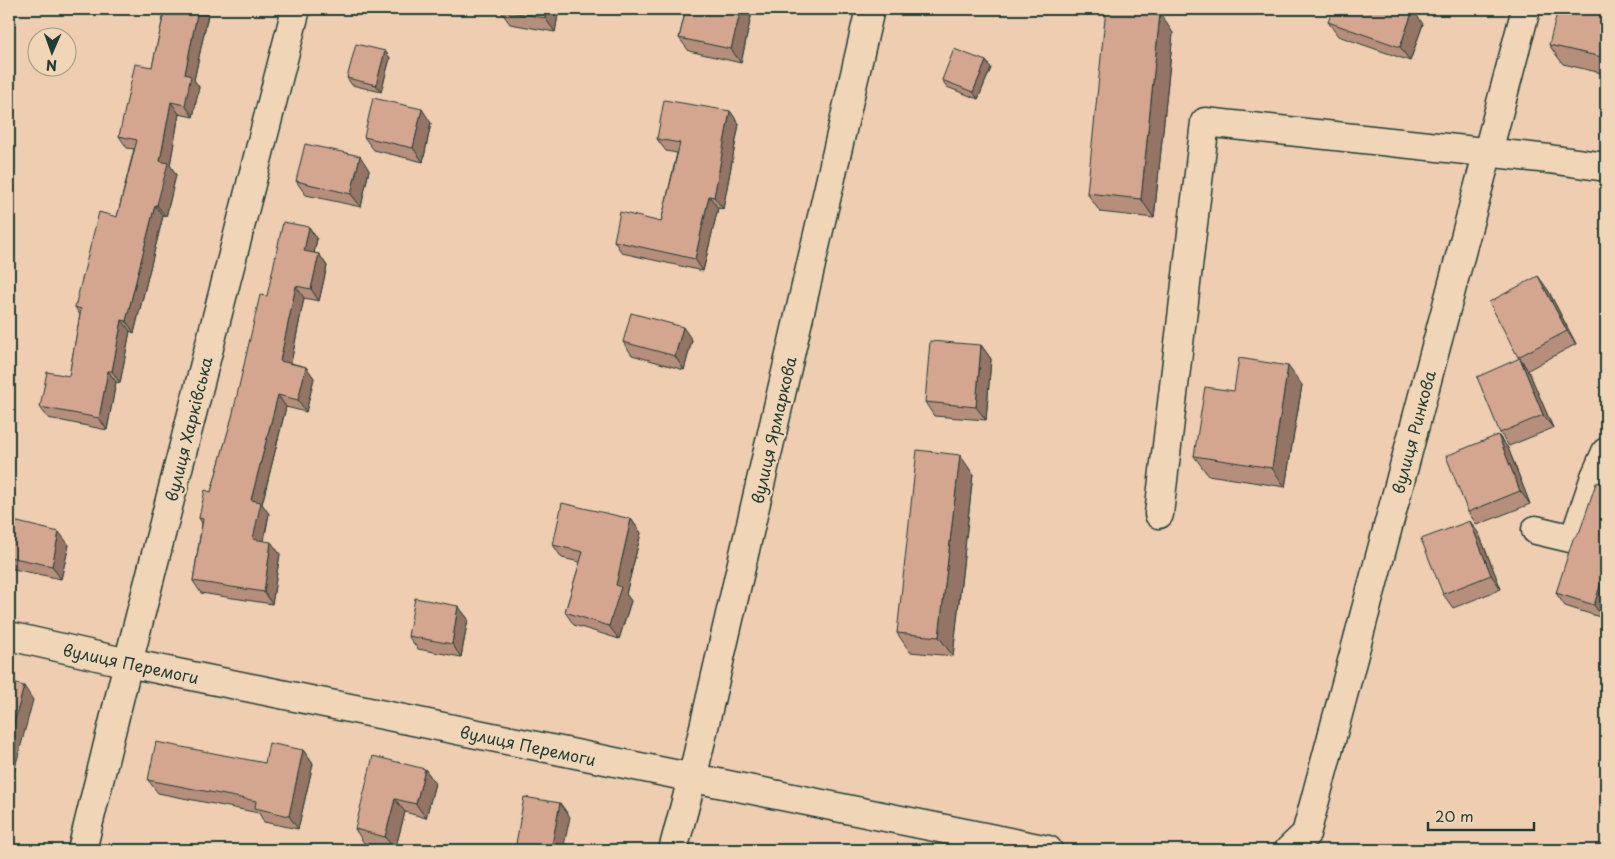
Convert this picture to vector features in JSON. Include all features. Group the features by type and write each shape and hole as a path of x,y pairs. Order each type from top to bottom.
{"street":[{"name":"вулиця Харківська","path":"82,850 128,663 296,9"},
{"name":"вулиця Ярмаркова","path":"673,850 692,779 870,9"},
{"name":"вулиця Ринкова","path":"1290,850 1306,834 1526,9"},
{"path":"1159,514 1206,122 1606,167"},
{"path":"1536,530 1574,539 1601,479 1606,452"},
{"name":"вулиця Перемоги","path":"9,636 128,663 1048,850"}],"building":[{"path":"165,9 198,9 185,74 191,76 185,105 171,102 160,161 168,163 157,205 155,205 126,321 122,320 112,371 108,371 99,418 40,407 47,372 69,376 81,309 75,307 99,212 117,217 137,140 119,136 135,64 152,67"},
{"path":"500,9 547,9 545,18"},
{"path":"686,9 741,9 731,49 679,38"},
{"path":"1106,9 1160,13 1141,199 1087,193"},
{"path":"1333,9 1413,10 1400,47 1328,22"},
{"path":"1558,9 1606,9 1606,58 1549,45"},
{"path":"356,44 385,51 376,85 347,78"},
{"path":"954,49 986,61 973,92 942,80"},
{"path":"373,98 422,109 413,148 364,137"},
{"path":"664,100 730,111 714,197 709,196 695,259 614,241 620,212 661,222 680,143 657,139"},
{"path":"305,144 360,156 351,194 296,181"},
{"path":"283,222 309,227 304,251 319,254 311,289 296,286 280,361 306,367 298,400 278,395 251,500 261,502 253,539 271,542 264,592 193,581 203,519 199,518 205,490 211,492 232,417 260,295 267,296"},
{"path":"1538,276 1567,331 1518,357 1489,302"},
{"path":"631,313 683,327 675,356 623,342"},
{"path":"930,341 981,345 976,407 925,402"},
{"path":"1239,358 1288,366 1272,468 1194,456 1205,387 1234,391"},
{"path":"1520,358 1543,415 1500,433 1477,377"},
{"path":"1498,435 1520,491 1468,512 1446,456"},
{"path":"917,450 960,455 939,637 897,633"},
{"path":"1606,481 1606,567 1594,605 1556,593 1573,539 1580,531 1596,483"},
{"path":"562,503 631,519 616,585 621,587 609,626 565,612 583,552 553,545"},
{"path":"9,520 59,532 52,566 9,557"},
{"path":"1470,521 1491,575 1443,594 1421,539"},
{"path":"415,598 458,606 452,644 408,636"},
{"path":"9,682 24,686 9,742"},
{"path":"156,742 265,763 269,743 303,750 289,816 255,808 256,801 148,780"},
{"path":"373,756 425,769 416,804 395,799 385,837 355,829"},
{"path":"524,797 560,803 551,850 515,850"}]}
